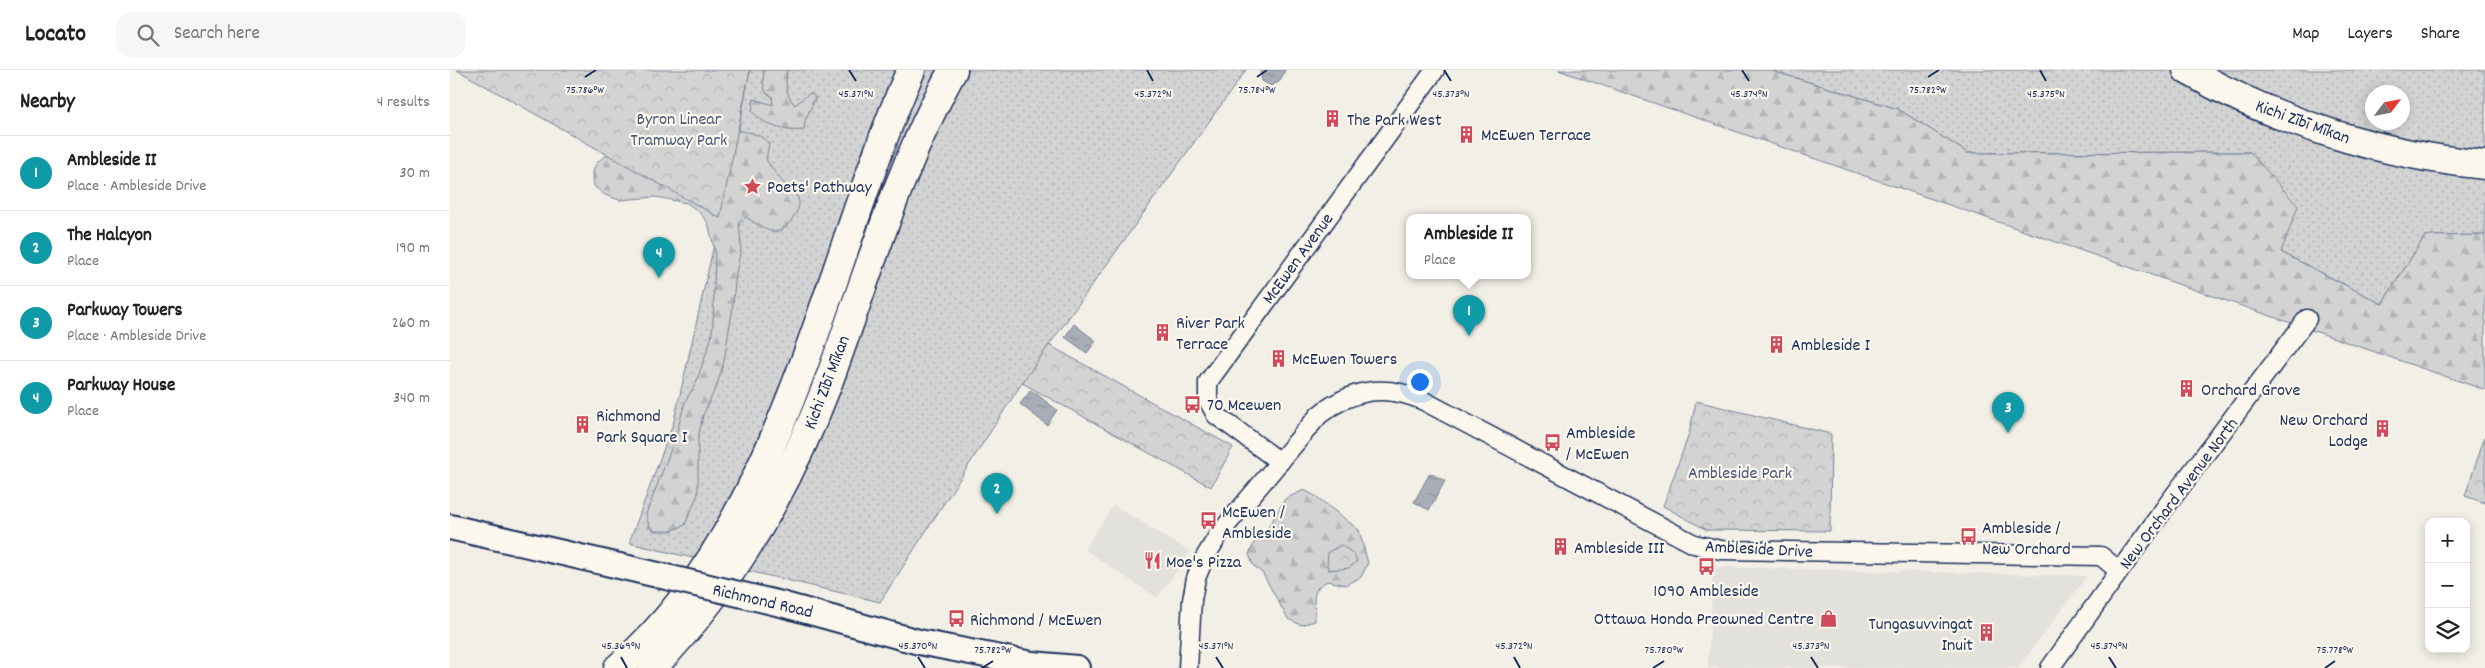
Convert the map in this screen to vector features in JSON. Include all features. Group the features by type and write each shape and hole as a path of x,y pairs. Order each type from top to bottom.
{"highway":[{"name":"Kichi Zībī Mīkan","path":"618,668 658,628 699,578 758,474 794,389 879,148 912,70"},
{"name":"Kichi Zībī Mīkan","path":"652,668 680,637 717,590 761,522 784,480 827,384 909,161 953,70"},
{"name":"Kichi Zībī Mīkan","path":"2186,70 2215,87 2294,120 2346,138 2422,155 2485,165"}],"main road":[{"name":"Richmond Road","path":"450,527 781,604 919,642 1032,664 1077,668"}],"street":[{"name":"McEwen Avenue","path":"1280,462 1216,414 1208,400 1208,382 1435,70"},
{"name":"New Orchard Avenue North","path":"2050,668 2119,571 2307,319"},
{"name":"Ambleside Drive","path":"1280,462 1311,424 1329,407 1362,392 1389,390 1422,400 1694,544 1721,550 2101,556 2119,571"},
{"path":"1188,668 1193,595 1204,559 1219,534 1280,462"}],"shaded area":[{"path":"1114,505 1190,552 1157,598 1084,549"},
{"path":"1713,567 2087,576 2018,668 1708,668"}],"green space":[{"name":"Byron Linear Tramway Park","path":"457,70 750,70 720,218"},
{"path":"750,70 1246,70 1022,383 880,602 629,543 674,421 731,170"},
{"path":"764,70 787,70 786,89 795,105 810,93 816,98 805,120 804,130 789,130 775,127 763,121 752,111 754,99 773,105 772,96 766,93 763,83"},
{"path":"1558,70 1769,70 1898,109 1968,153 2250,152 2298,206 2281,252 2382,304 2425,236 2485,235 2485,390"},
{"path":"1769,70 2485,70 2485,235 2425,236 2382,304 2281,252 2250,152 1968,153 1898,109"},
{"path":"724,129 742,131 765,139 769,144 766,159 774,171 797,196 799,206 787,226 781,230 770,231 764,229 746,217 739,221 741,249 724,361 717,385 703,415 698,438 698,494 685,525 671,531 655,531 649,527 646,514 675,439 685,402 696,383 711,339 715,251 708,223 699,212 687,203 656,197 619,200 605,195 594,186 593,173 598,162 612,152"},
{"path":"1049,345 1233,447 1211,487 1022,383"},
{"name":"Ambleside Park","path":"1696,401 1831,434 1830,531 1707,530 1663,506 1689,434"},
{"path":"2485,436 2485,503 2465,496"},
{"path":"1304,490 1317,497 1359,530 1368,563 1361,577 1346,585 1328,581 1322,584 1315,592 1314,597 1315,621 1301,625 1288,619 1263,574 1253,565 1249,554 1257,537 1268,528 1285,499"},
{"path":"1341,545 1354,554 1357,561 1349,568 1329,570 1327,566 1328,552"}],"water":[{"path":"1260,70 1285,70 1280,81 1271,86 1262,81"},
{"path":"1074,324 1096,341 1087,353 1065,337"},
{"path":"1031,390 1057,410 1047,425 1020,404"},
{"path":"1430,473 1445,481 1429,510 1414,502"}],"place":[{"name":"The Park West","path":"1333,119"},
{"name":"McEwen Terrace","path":"1467,134"},
{"name":"Poets' Pathway","path":"753,186"},
{"name":"Parkway House","path":"659,278"},
{"name":"River Park Terrace","path":"1162,332"},
{"name":"Ambleside II","path":"1469,336"},
{"name":"Ambleside I","path":"1777,344"},
{"name":"McEwen Towers","path":"1278,358"},
{"name":"Orchard Grove","path":"2187,389"},
{"name":"70 Mcewen","path":"1193,404"},
{"name":"Richmond Park Square I","path":"582,425"},
{"name":"New Orchard Lodge","path":"2382,429"},
{"name":"Parkway Towers","path":"2008,433"},
{"name":"Ambleside / McEwen","path":"1552,442"},
{"name":"The Halcyon","path":"997,514"},
{"name":"McEwen / Ambleside","path":"1208,521"},
{"name":"Ambleside / New Orchard","path":"1968,537"},
{"name":"Ambleside III","path":"1560,547"},
{"name":"Moe's Pizza","path":"1152,561"},
{"name":"1090 Ambleside","path":"1706,567"},
{"name":"Ottawa Honda Preowned Centre","path":"1828,618"},
{"name":"Richmond / McEwen","path":"956,619"},
{"name":"Tungasuvvingat Inuit","path":"1987,633"}]}
